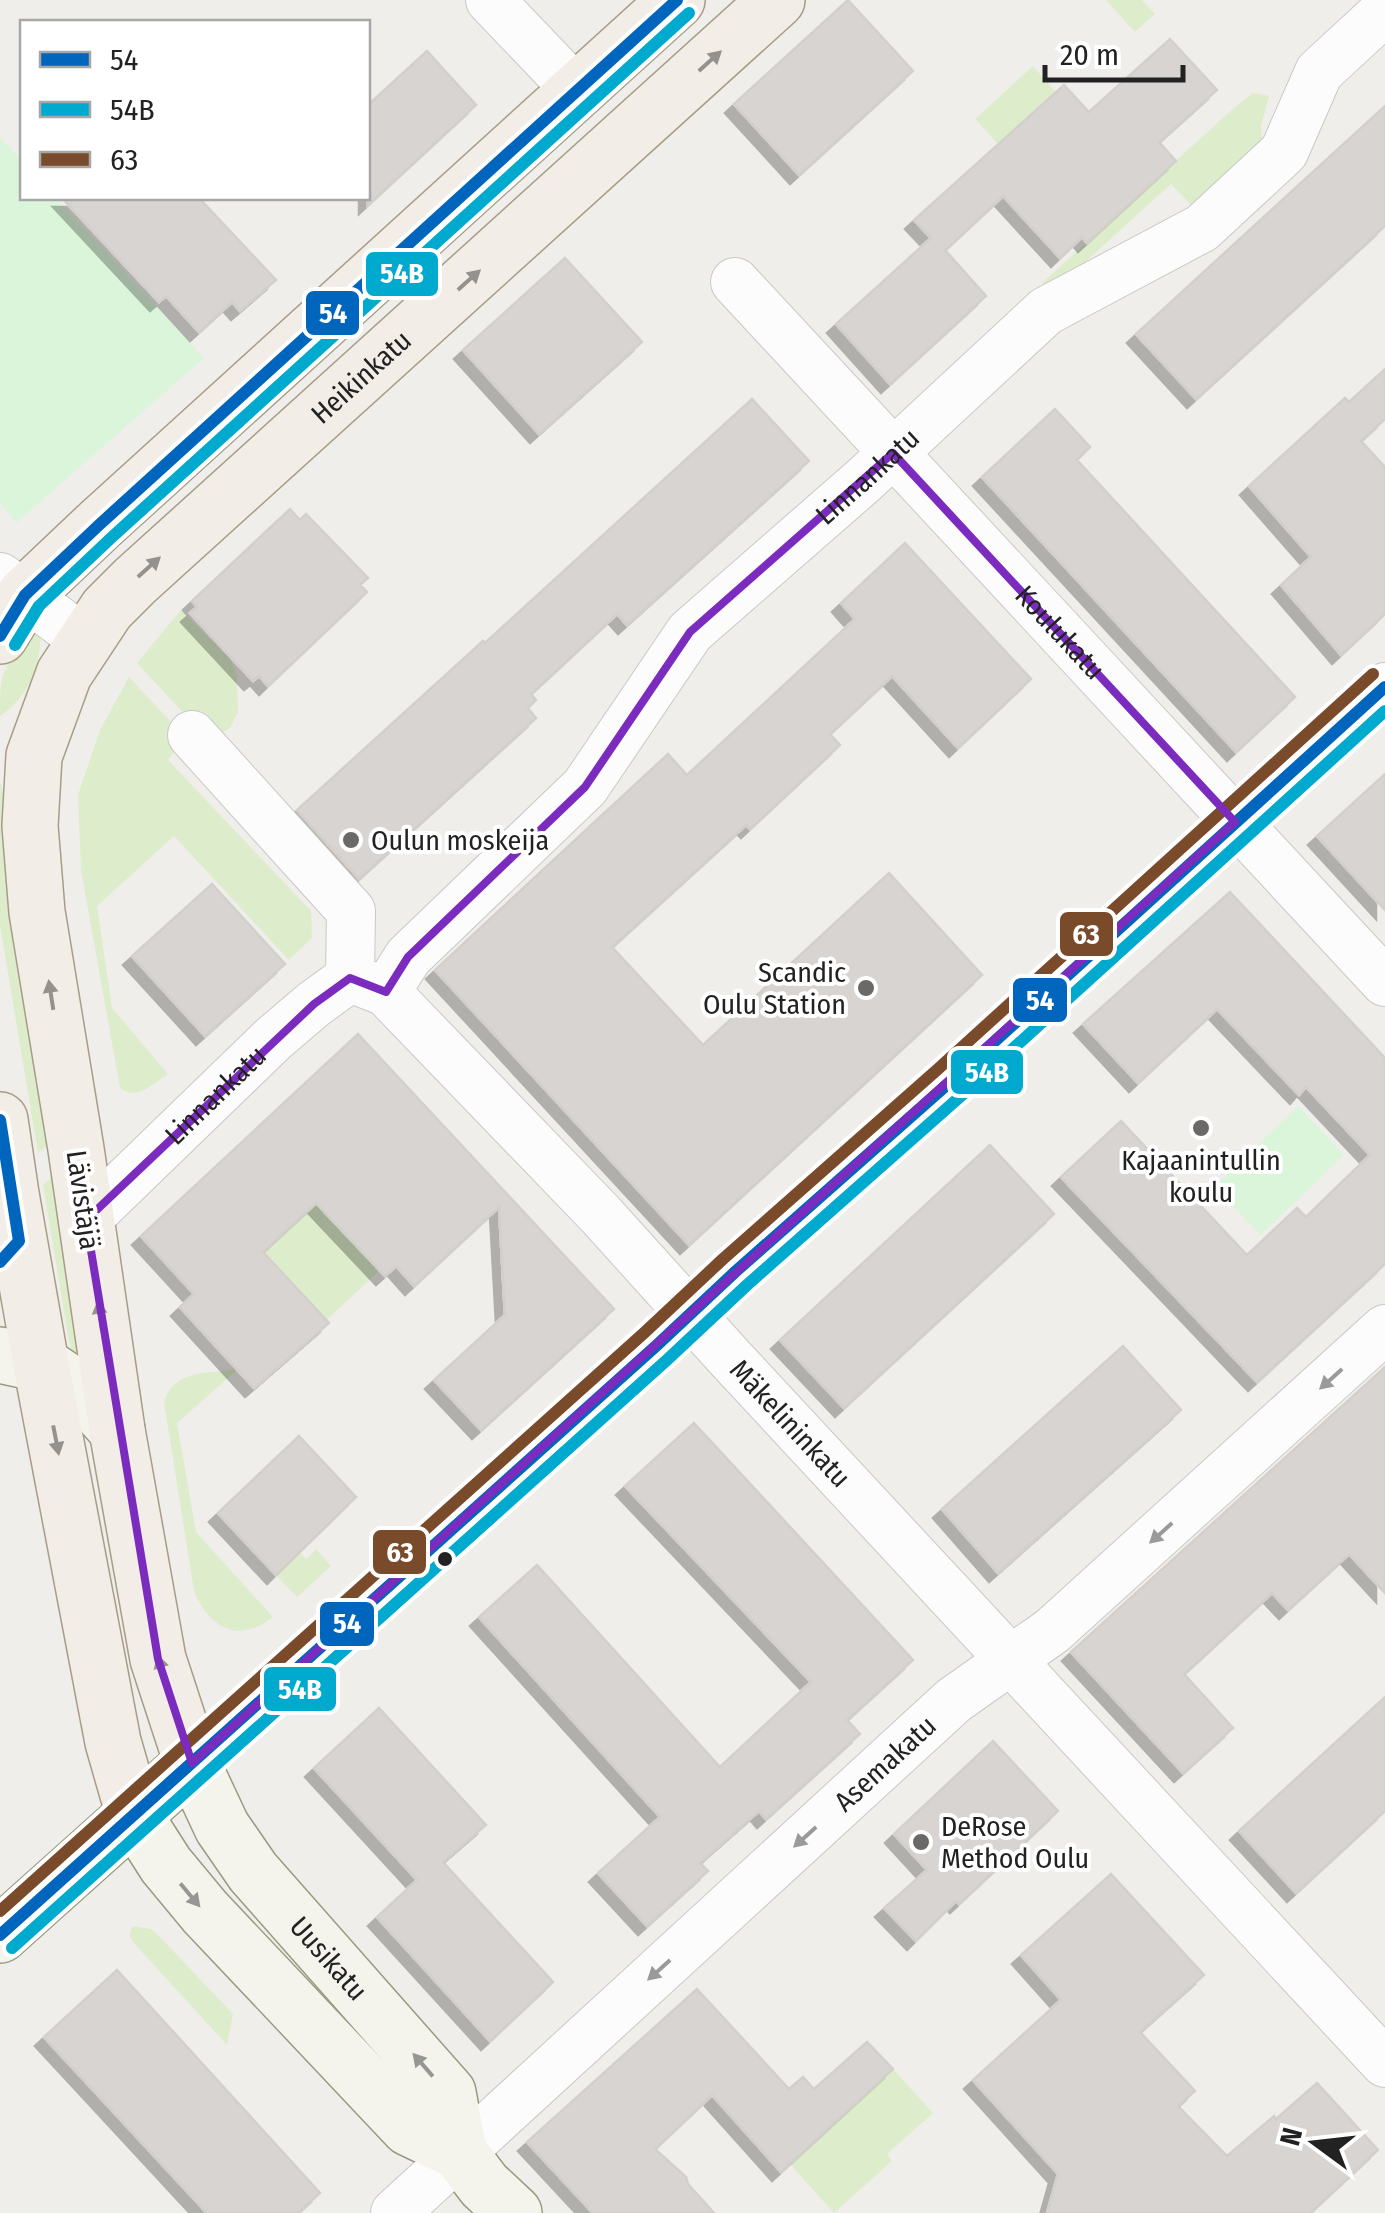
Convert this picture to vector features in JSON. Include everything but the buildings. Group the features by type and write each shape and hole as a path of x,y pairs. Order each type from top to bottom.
{"main road":[{"path":"8,603 677,0"},
{"name":"Heikinkatu","path":"86,641 108,609 135,581 777,0"},
{"name":"Lävistäjä","path":"86,641 17,757 117,1430 158,1659 192,1763"},
{"path":"0,1120 21,1360 134,1815"},
{"path":"21,1360 83,1392 117,1430"},
{"path":"0,1935 192,1763"},
{"name":"Uusikatu","path":"192,1763 222,1827 253,1872 448,2093 460,2152 484,2185 514,2213"},
{"name":"Uusikatu","path":"134,1815 166,1865 205,1912 408,2128 460,2152"}],"street":[{"path":"490,0 578,91"},
{"name":"Linnankatu","path":"86,1220 314,1004 368,985 408,957 586,786 690,632 894,453 1046,311 1202,228 1284,152 1319,72 1385,11"},
{"name":"Koulukatu","path":"735,282 1385,982"},
{"path":"8,603 86,641"},
{"path":"192,1763 1385,687"},
{"path":"192,735 351,911 368,985"},
{"name":"Mäkelininkatu","path":"368,985 601,1215 1385,2063"},
{"name":"Asemakatu","path":"395,2213 954,1700 1052,1631 1385,1329"}],"highlighted area":[{"path":"893,453 1235,822 192,1763 158,1659 86,1220 314,1004 350,978 386,992 408,957 585,787 690,632"}],"green space":[{"path":"1106,0 1142,0 1155,14 1135,32"},
{"path":"1033,66 1056,92 999,145 975,119"},
{"path":"1253,93 1269,96 1261,126 1263,154 1199,213 1171,184 1051,293 1042,283"},
{"path":"0,137 20,159 20,200 58,200 204,358 16,523 0,503"},
{"path":"181,610 231,660 237,676 238,712 230,728 217,736 201,732 137,663"},
{"path":"38,632 40,646 31,680 18,700 0,716 1,684 6,669 19,647"},
{"path":"129,677 186,738 168,760 311,911 312,938 289,960 174,836 97,906 112,1008 168,1074 145,1090 133,1093 120,1088 81,870 78,795 100,730"},
{"path":"0,782 49,1144 38,1153 0,925"},
{"path":"1298,1106 1344,1155 1261,1235 1214,1187"},
{"path":"54,1175 81,1353 77,1355 70,1347 43,1185"},
{"path":"316,1202 380,1270 254,1388 237,1370 177,1423 196,1532 273,1617 249,1630 237,1631 208,1615 194,1591 164,1402 183,1378 237,1369 295,1286 257,1245"},
{"path":"316,1549 331,1566 297,1597 276,1575 299,1552 306,1559"},
{"path":"132,1926 151,1929 233,2014 227,2045 132,1941"},
{"path":"893,2069 933,2113 887,2154 892,2161 834,2213 790,2164"}],"transit line":[{"name":"54","path":"0,636 25,595 99,525 677,0"},
{"name":"54B","path":"15,645 39,606 111,538 689,13"},
{"name":"63","path":"0,1911 1373,674"},
{"name":"54","path":"0,1935 1385,687"},
{"name":"54B","path":"12,1948 1385,711"},
{"name":"54","path":"0,1120 19,1241 0,1262"}],"place":[{"name":"Oulun moskeija","path":"351,840"},
{"name":"Scandic Oulu Station","path":"866,988"},
{"name":"Kajaanintullin koulu","path":"1201,1128"},
{"name":"DeRose Method Oulu","path":"921,1842"}]}
